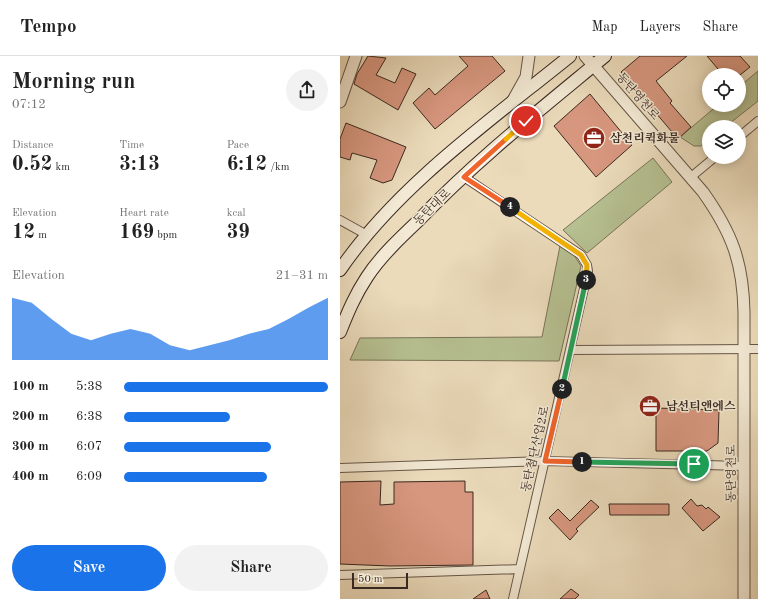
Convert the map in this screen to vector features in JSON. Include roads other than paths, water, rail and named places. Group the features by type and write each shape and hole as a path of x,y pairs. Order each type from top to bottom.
{"main road":[{"path":"340,270 367,235 414,186 570,56"},
{"name":"동탄대로","path":"340,332 352,301 368,276 420,219 526,121 605,56"}],"street":[{"path":"340,102 356,56"},
{"path":"511,104 526,77 529,56"},
{"name":"동탄영천로","path":"585,56 690,177 719,214 731,239 739,262 744,287 744,599"},
{"path":"746,131 758,121"},
{"path":"690,177 706,164"},
{"name":"동탄첨단산업2로","path":"464,177 581,255 585,260 588,271 513,599"},
{"path":"340,220 367,235"},
{"path":"744,349 758,352"},
{"path":"571,350 758,349"},
{"path":"340,468 545,461 744,466"},
{"path":"340,575 520,569"}],"place":[{"name":"삼천리퀵화물","path":"594,138"},
{"name":"남선티앤에스","path":"650,406"}]}
